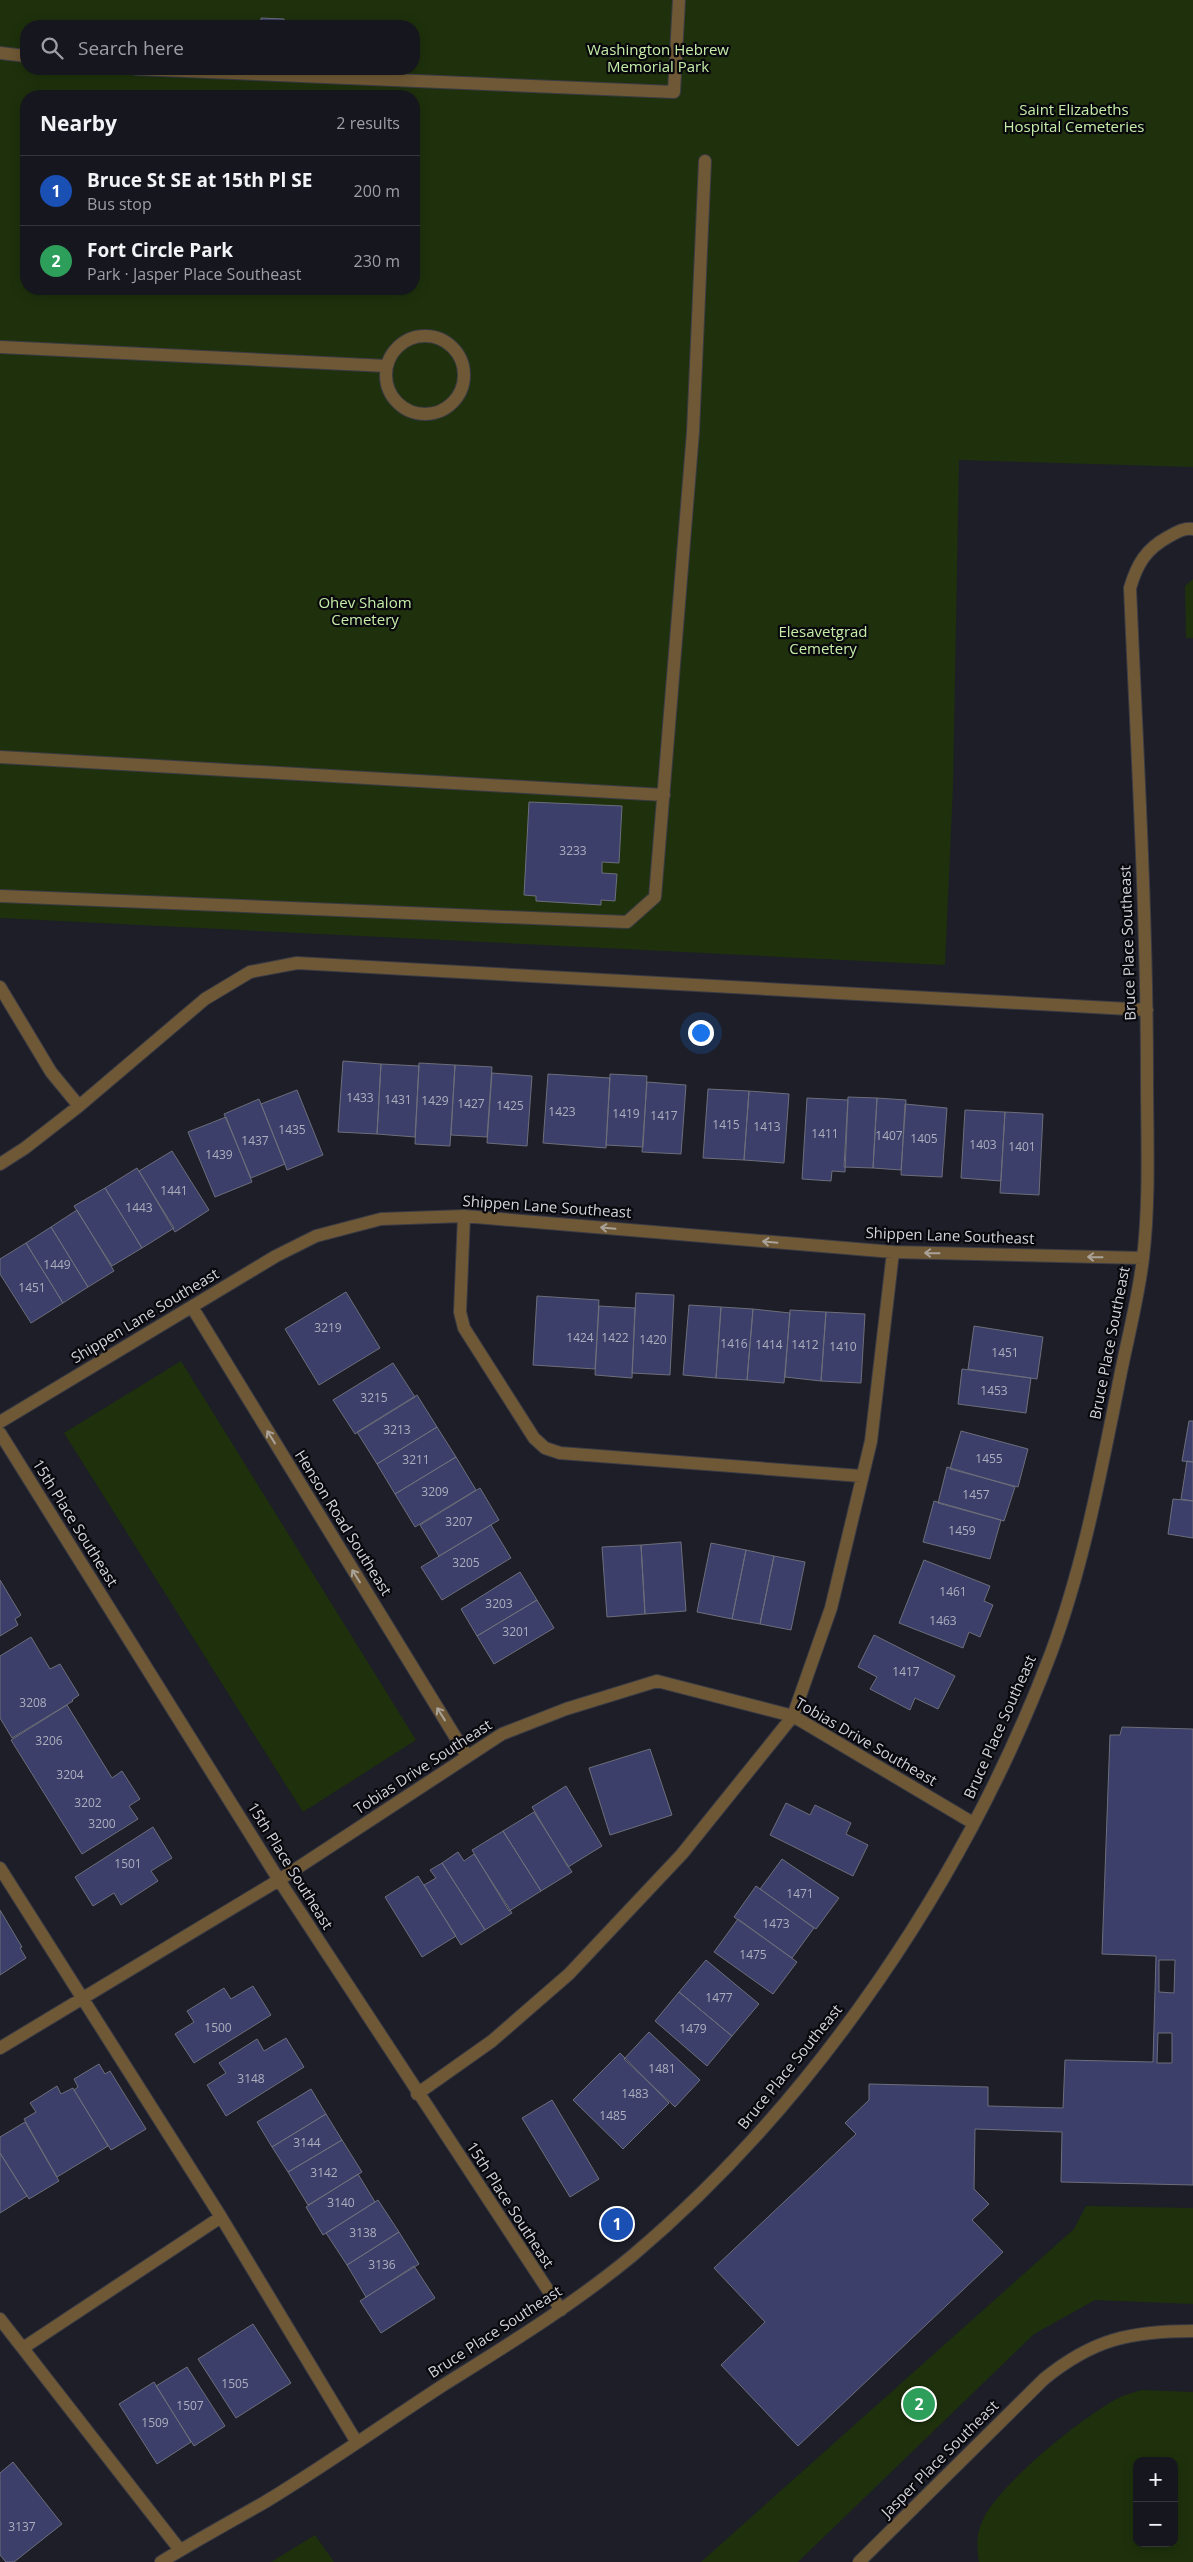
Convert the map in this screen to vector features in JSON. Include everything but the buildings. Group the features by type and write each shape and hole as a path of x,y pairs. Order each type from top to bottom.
{"street":[{"path":"277,75 674,92 679,0"},
{"path":"0,53 20,55"},
{"path":"0,896 626,922 655,897 693,432 705,161"},
{"path":"421,336 432,336 445,340 460,356 464,371 463,386 457,398 437,413 413,412 401,406 392,397 386,380 386,366 392,354 401,344 421,336"},
{"path":"0,347 386,366"},
{"name":"Bruce Place Southeast","path":"161,2562 268,2500 560,2310 608,2275 666,2227 711,2184 759,2132 858,2009 902,1943 973,1823 1021,1727 1053,1648 1081,1558 1099,1484 1143,1258 1147,1177 1147,1010 1130,588 1135,570 1153,545 1184,528 1193,529"},
{"path":"0,757 664,795"},
{"path":"0,1164 25,1148 79,1106 205,999 250,972 297,963 1147,1010"},
{"path":"0,987 51,1072 79,1106"},
{"path":"464,1216 460,1312 464,1328 534,1438 545,1448 560,1453 861,1476"},
{"name":"Shippen Lane Southeast","path":"0,1422 276,1256 316,1236 382,1219 464,1216 893,1252 1143,1258"},
{"path":"417,2094 492,2041 569,1974 682,1854 793,1716 831,1608 861,1476 872,1440 893,1252"},
{"name":"Henson Road Southeast","path":"192,1307 467,1756"},
{"name":"15th Place Southeast","path":"0,1433 279,1880 417,2094 560,2310"},
{"name":"Tobias Drive Southeast","path":"0,2048 80,1998 279,1880 502,1734 566,1709 658,1681 793,1716 973,1823"},
{"path":"0,1868 80,1998 221,2217 356,2441"},
{"path":"23,2348 221,2217"},
{"path":"0,2319 180,2550"},
{"name":"Jasper Place Southeast","path":"859,2562 1044,2379 1078,2354 1122,2336 1193,2331"}],"green space":[{"name":"Ohev Shalom Cemetery","path":"0,0 1193,0 1193,467 959,460 953,786 945,965 0,918"},
{"path":"1193,579 1193,638 1186,638 1185,586"},
{"path":"181,1361 416,1740 303,1812 64,1433"},
{"path":"1086,2206 1193,2208 1193,2304 1095,2300 1034,2334 798,2562 701,2562 1074,2229"},
{"path":"1142,2390 1193,2392 1193,2562 979,2562 977,2543 981,2524 990,2508 1004,2491 1042,2453 1104,2406 1120,2397"},
{"path":"315,2535 334,2562 271,2562"}],"place":[{"name":"Bruce St SE at 15th Pl SE","path":"617,2224"},
{"name":"Fort Circle Park","path":"919,2404"}],"park label":[{"name":"Washington Hebrew Memorial Park","path":"658,58"},
{"name":"Saint Elizabeths Hospital Cemeteries","path":"1074,118"},
{"name":"Elesavetgrad Cemetery","path":"823,640"}]}
